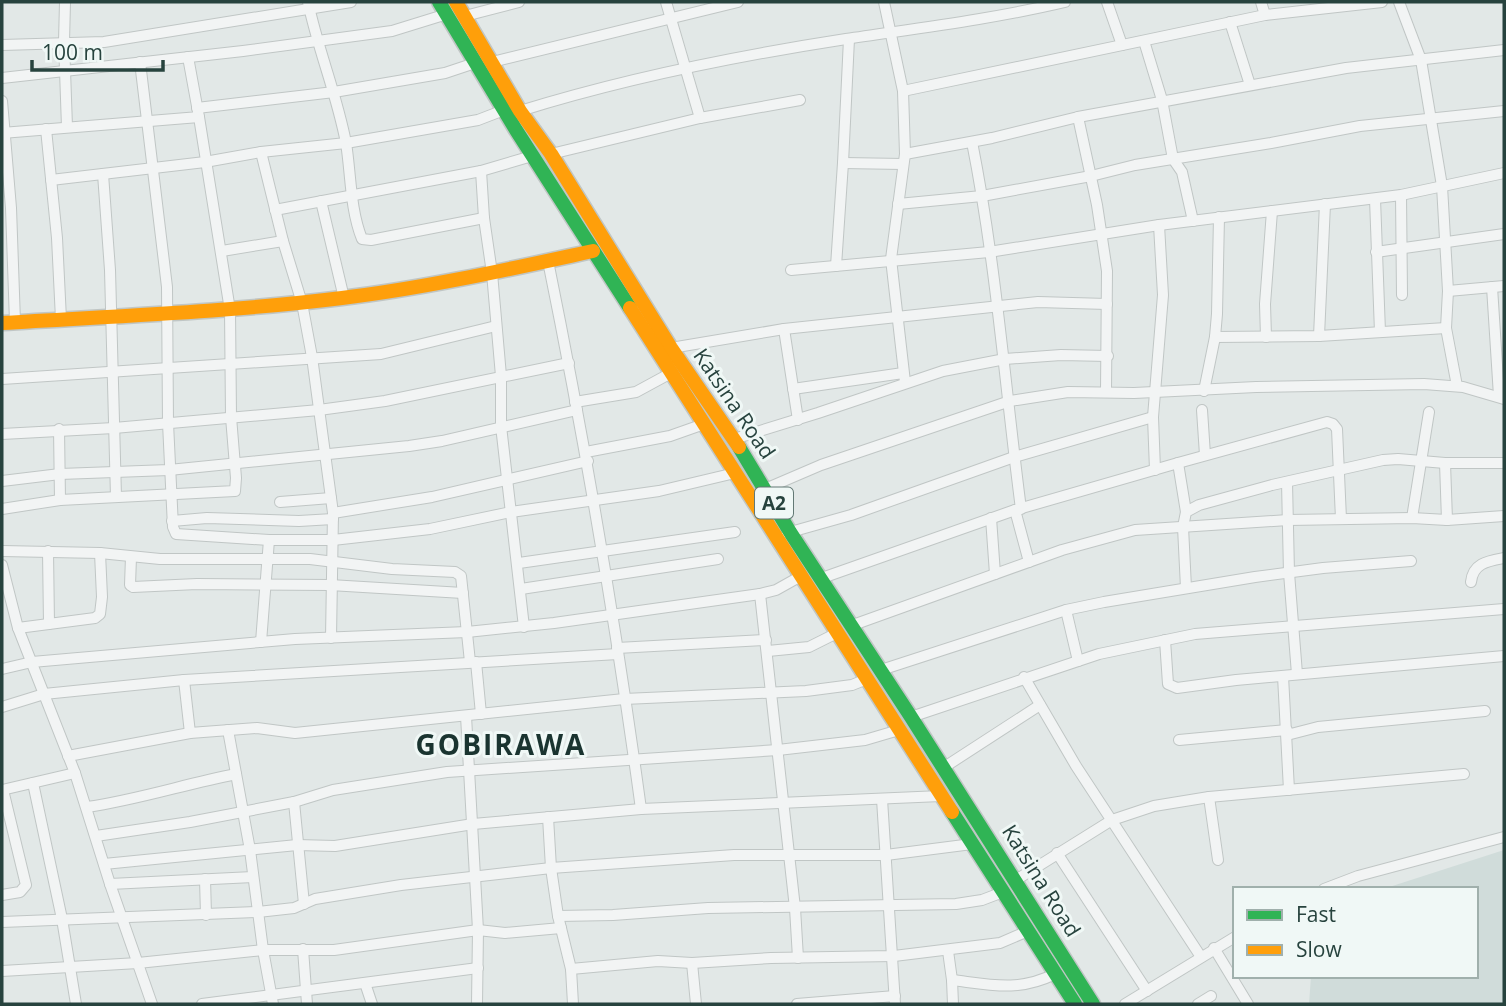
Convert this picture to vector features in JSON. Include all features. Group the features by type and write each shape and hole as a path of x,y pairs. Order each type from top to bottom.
{"main road":[{"name":"Katsina Road","path":"456,2 520,111 551,154 671,348 765,489 801,576 1075,1004"},
{"name":"Katsina Road","path":"443,8 532,156 735,473 783,535 822,578 1093,1004"},
{"path":"8,322 230,310 344,298 492,273 593,251"}],"street":[{"path":"65,2 64,73 67,127"},
{"path":"2,45 104,42 309,5 351,2"},
{"path":"465,16 519,2"},
{"path":"666,2 701,118"},
{"path":"492,62 738,2"},
{"path":"884,2 903,91 904,159 891,259 904,378"},
{"path":"520,111 580,92 685,69 849,39 1021,12 1065,2"},
{"path":"1107,2 1122,45"},
{"path":"1261,2 1265,15"},
{"path":"903,91 1265,15 1382,2"},
{"path":"1399,2 1421,60 1442,186 1448,291 1446,328 1457,386"},
{"path":"309,5 316,41 334,92 346,143 360,236 366,240 484,218"},
{"path":"2,78 64,73 393,31 443,8"},
{"path":"1230,22 1250,85"},
{"path":"836,266 849,39"},
{"path":"1144,41 1162,100 1173,159 1182,172 1193,221"},
{"path":"843,163 904,159 1078,117 1346,68 1504,50"},
{"path":"2,509 60,500 235,491 237,486 231,418 230,310 188,57"},
{"path":"140,62 167,287 169,470 174,531 180,535 333,540 430,529 511,512 659,491 735,473"},
{"path":"3,133 148,121 445,73 475,63"},
{"path":"551,154 701,118 800,100"},
{"path":"2,101 8,322"},
{"path":"51,180 346,143 478,120 504,110"},
{"path":"898,204 982,195 1360,126 1504,111"},
{"path":"1078,117 1107,271 1106,391"},
{"path":"46,129 61,319"},
{"path":"972,142 1005,359 1018,510 1029,562"},
{"path":"261,152 302,303 312,357 333,516 331,638"},
{"path":"275,209 481,171 532,156"},
{"path":"481,171 501,376 501,426 519,563 524,627"},
{"path":"791,270 989,252 1158,225 1375,199 1504,173"},
{"path":"103,174 110,270 116,497"},
{"path":"1401,195 1402,295"},
{"path":"1375,199 1380,332"},
{"path":"320,201 344,298"},
{"path":"1319,337 1325,204"},
{"path":"1266,337 1265,304 1272,211"},
{"path":"1204,391 1215,337 1219,217"},
{"path":"1155,470 1153,417 1163,295 1158,225"},
{"path":"1376,251 1504,234"},
{"path":"222,251 283,241"},
{"path":"548,261 595,501 640,809"},
{"path":"1448,291 1504,286"},
{"path":"765,489 821,465 1010,401 1069,392 1204,391 1376,384 1457,386 1502,398 1492,287"},
{"path":"671,348 783,329 998,307 1062,302 1107,304"},
{"path":"2,379 381,354 496,326"},
{"path":"1215,337 1319,337 1446,328"},
{"path":"783,329 798,420"},
{"path":"793,389 904,378 1005,359 1061,355 1108,356"},
{"path":"2,434 114,428 318,410 385,401 569,363"},
{"path":"2,481 60,474 169,470 442,441 636,392 671,373"},
{"path":"734,439 798,420 904,378"},
{"path":"1202,410 1205,455"},
{"path":"1412,518 1429,412"},
{"path":"783,535 1014,457 1153,417"},
{"path":"822,578 991,518 1327,422 1338,429 1340,519"},
{"path":"172,521 206,518 299,521 333,516 432,497 670,436 704,424"},
{"path":"59,429 60,500"},
{"path":"1186,512 1199,505 1383,460 1504,463"},
{"path":"1178,463 1186,512 1183,527 1186,588"},
{"path":"1445,463 1447,520"},
{"path":"1287,482 1289,573 1297,674"},
{"path":"280,502 331,498"},
{"path":"853,625 1029,562 1135,530 1288,520 1447,520 1504,516"},
{"path":"991,518 995,574"},
{"path":"519,563 734,532"},
{"path":"261,642 269,540"},
{"path":"2,551 100,553 172,559 310,559 455,572 461,576 481,714"},
{"path":"48,551 49,624"},
{"path":"18,628 94,618 100,614 100,553"},
{"path":"131,557 129,579 130,585 134,587 330,585 463,593"},
{"path":"1471,582 1473,570 1480,564 1504,558"},
{"path":"521,589 718,559"},
{"path":"881,670 1066,610 1289,573 1411,562"},
{"path":"2,565 18,628 75,773 120,916 152,1004"},
{"path":"2,669 32,662 261,642 524,627 760,594 776,590 801,576"},
{"path":"760,594 795,908 798,958"},
{"path":"911,716 1024,677 1165,639 1195,634 1504,608"},
{"path":"1066,610 1079,661"},
{"path":"2,617 14,615"},
{"path":"768,651 809,647 837,633"},
{"path":"1165,639 1167,674 1170,686 1177,688 1297,674 1504,656"},
{"path":"2,708 44,694 184,680 766,640"},
{"path":"1283,676 1290,790"},
{"path":"1024,677 1076,766 1201,957"},
{"path":"68,756 190,733 257,728 295,733 625,699 771,690 806,691 867,679"},
{"path":"184,680 190,733"},
{"path":"943,768 1040,705"},
{"path":"1179,740 1287,733 1318,727 1485,710"},
{"path":"466,716 478,930 474,1004"},
{"path":"228,730 250,850 272,1000"},
{"path":"96,836 190,822 294,802 332,790 469,769 778,750 865,740 899,730"},
{"path":"2,895 25,889 26,880 2,790 75,773"},
{"path":"87,807 123,802 236,774"},
{"path":"1016,880 1112,820 1154,806 1209,797 1464,774"},
{"path":"33,783 62,919 76,1004"},
{"path":"104,864 297,845 335,846 473,824 640,809 940,796"},
{"path":"1209,797 1219,860"},
{"path":"797,1004 895,1000 882,799"},
{"path":"294,802 304,904"},
{"path":"548,817 551,868 558,916 571,969 573,1004"},
{"path":"1329,887 1358,876 1504,837"},
{"path":"2,922 258,912 294,908 315,899 401,885 551,868 789,853 886,855 972,844"},
{"path":"1057,853 1147,991"},
{"path":"110,884 253,877"},
{"path":"205,879 206,915"},
{"path":"558,916 708,908 967,903 1003,892"},
{"path":"2,971 138,963 263,950 334,950 478,930 505,933 561,928"},
{"path":"571,969 659,961 692,963 894,956 1000,943 1028,931"},
{"path":"1125,1004 1233,938"},
{"path":"1214,948 1248,1004"},
{"path":"303,949 307,1004"},
{"path":"948,951 953,1004"},
{"path":"692,963 696,1004"},
{"path":"202,1004 272,1000 305,991 478,968"},
{"path":"952,980 1011,987 1038,983 1055,974"},
{"path":"365,984 372,1004"},
{"path":"1198,1004 1211,996"}],"shaded area":[{"path":"1504,850 1504,1004 1309,1004 1311,978 1478,978 1478,887 1389,887"}],"traffic: fast":[{"path":"439,2 516,130 630,308"},
{"path":"739,447 790,532 1093,1004"},
{"path":"952,812 1075,1004"}],"traffic: slow":[{"path":"456,2 520,111 551,154 671,348 739,447"},
{"path":"2,323 215,310 342,298 436,283 593,251"},
{"path":"630,308 952,812"}],"district":[{"name":"GOBIRAWA","path":"501,745"}]}
